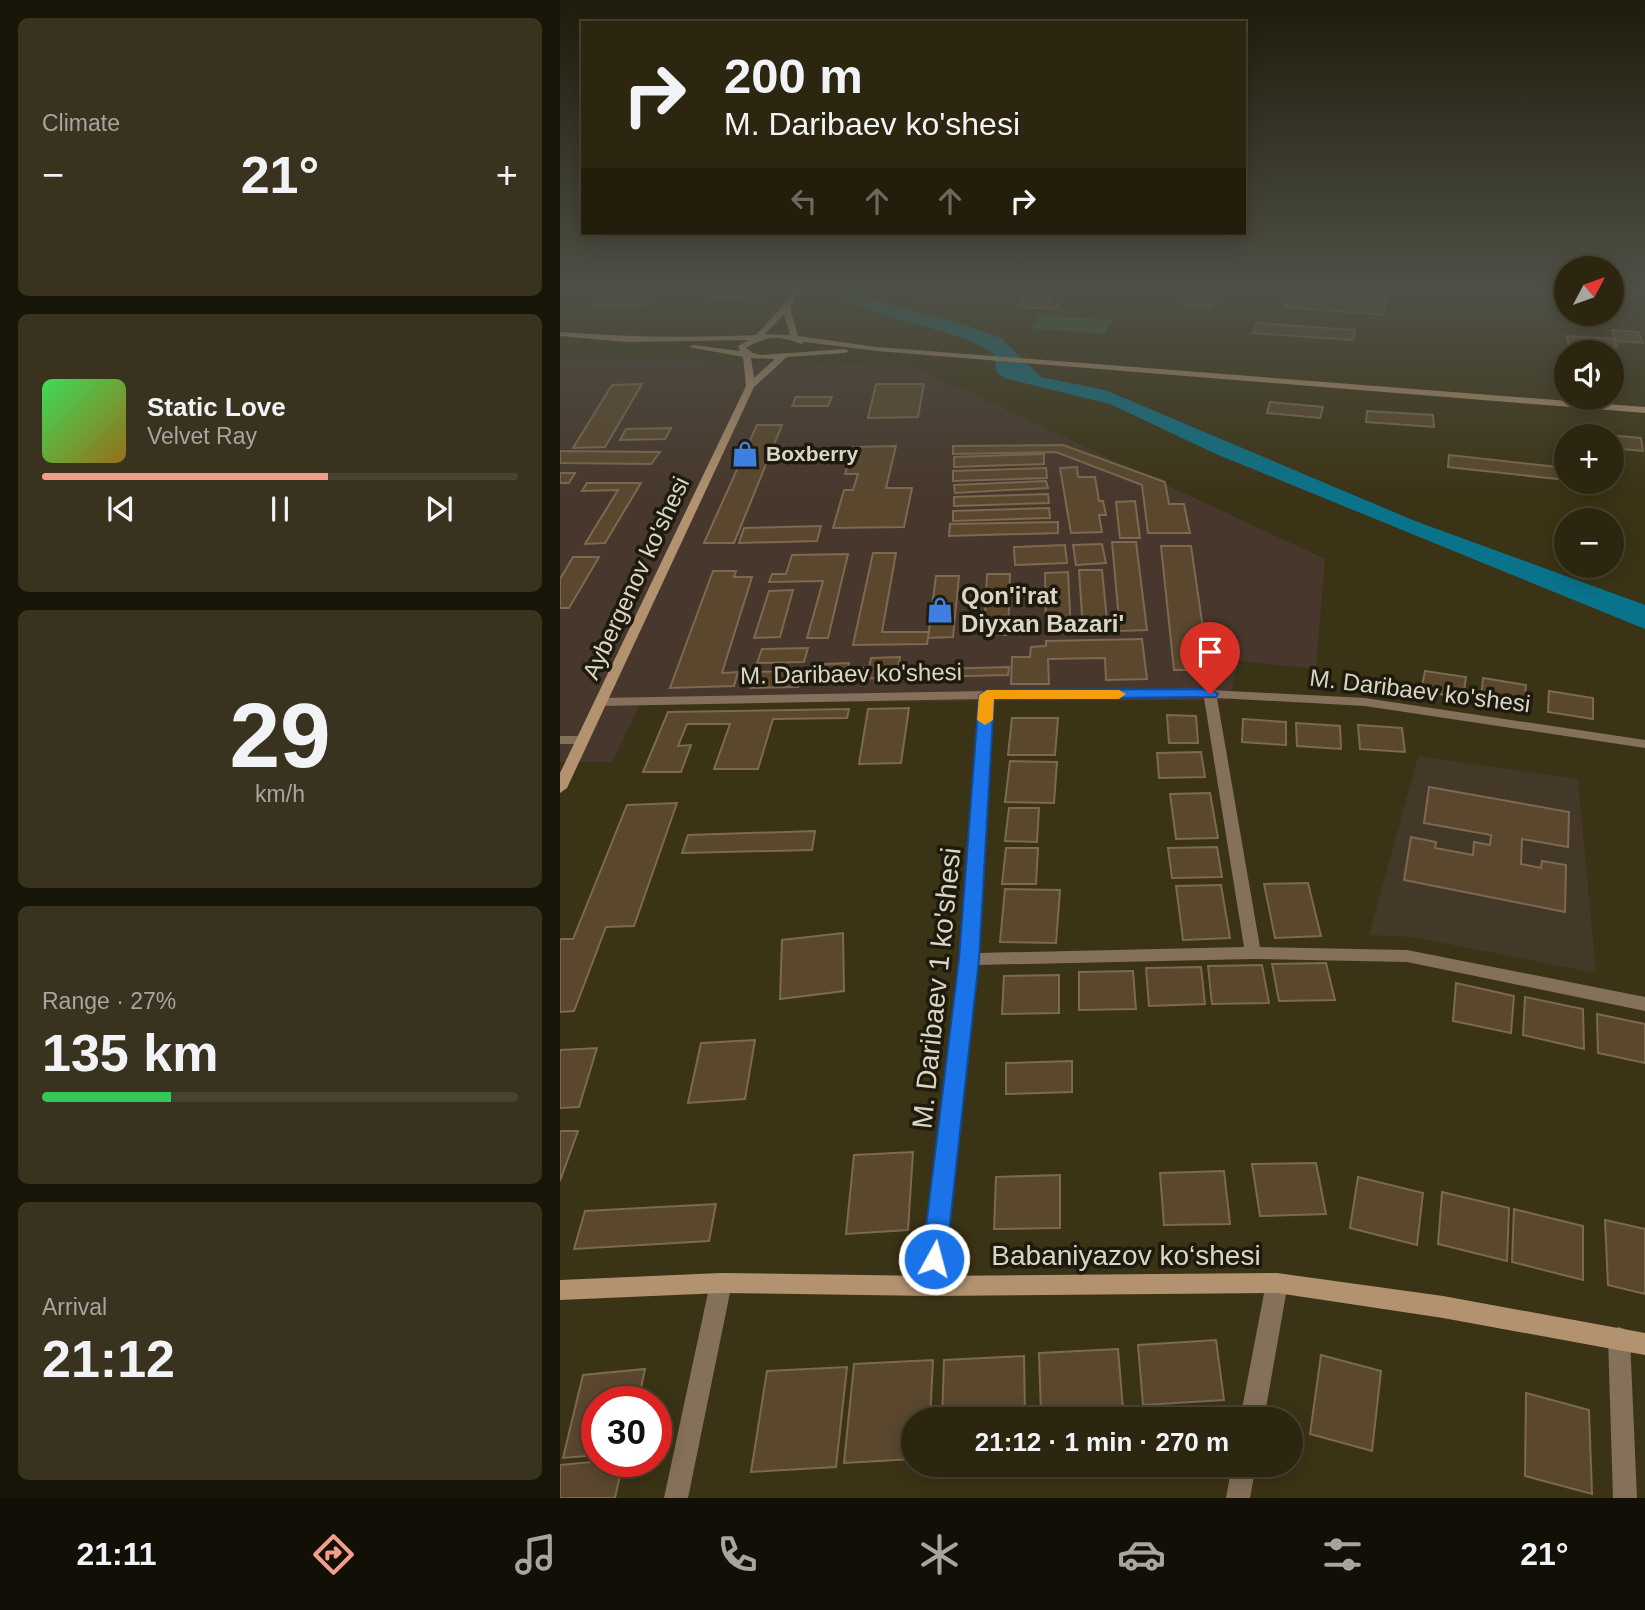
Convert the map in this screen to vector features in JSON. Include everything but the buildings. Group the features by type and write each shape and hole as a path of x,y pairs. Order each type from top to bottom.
{"main road":[{"path":"748,361 750,386"},
{"name":"Aybergenov ko'shesi","path":"560,788 750,386 778,361"},
{"path":"1025,361 1645,411"},
{"name":"Babaniyazov ko‘shesi","path":"560,1290 721,1283 931,1286 1277,1283 1443,1307 1645,1344"}],"street":[{"name":"M. Daribaev ko'shesi","path":"601,702 1210,694 1364,702 1645,744"},
{"path":"1210,694 1253,953"},
{"name":"M. Daribaev 1 ko'shesi","path":"931,1286 969,959 987,695"},
{"path":"560,740 583,740"},
{"path":"969,959 1253,953 1407,956 1645,1004"},
{"path":"677,1498 721,1283"},
{"path":"1254,1407 1277,1283"},
{"path":"1619,1338 1625,1498"},
{"path":"1238,1498 1242,1477"}],"shaded area":[{"name":"Qon'i'rat Diyxan Bazari'","path":"560,361 731,361 915,367 1325,559 1316,669 1239,661 1229,700 641,703 612,762 560,762"},
{"path":"1418,756 1578,779 1596,973 1412,937 1369,935"}],"water":[{"path":"995,361 1024,361 1041,377 1105,390 1415,521 1554,572 1554,578 1571,578 1645,605 1645,629 1216,454 1110,404 1004,378 997,372"}],"slow traffic":[{"path":"985,720 987,695 1119,694"}],"place":[{"name":"Boxberry","path":"745,454"},
{"name":"Qon'i'rat Diyxan Bazari'","path":"940,610"}],"route":[{"path":"934,1259 969,959 987,695 1210,694"}]}
